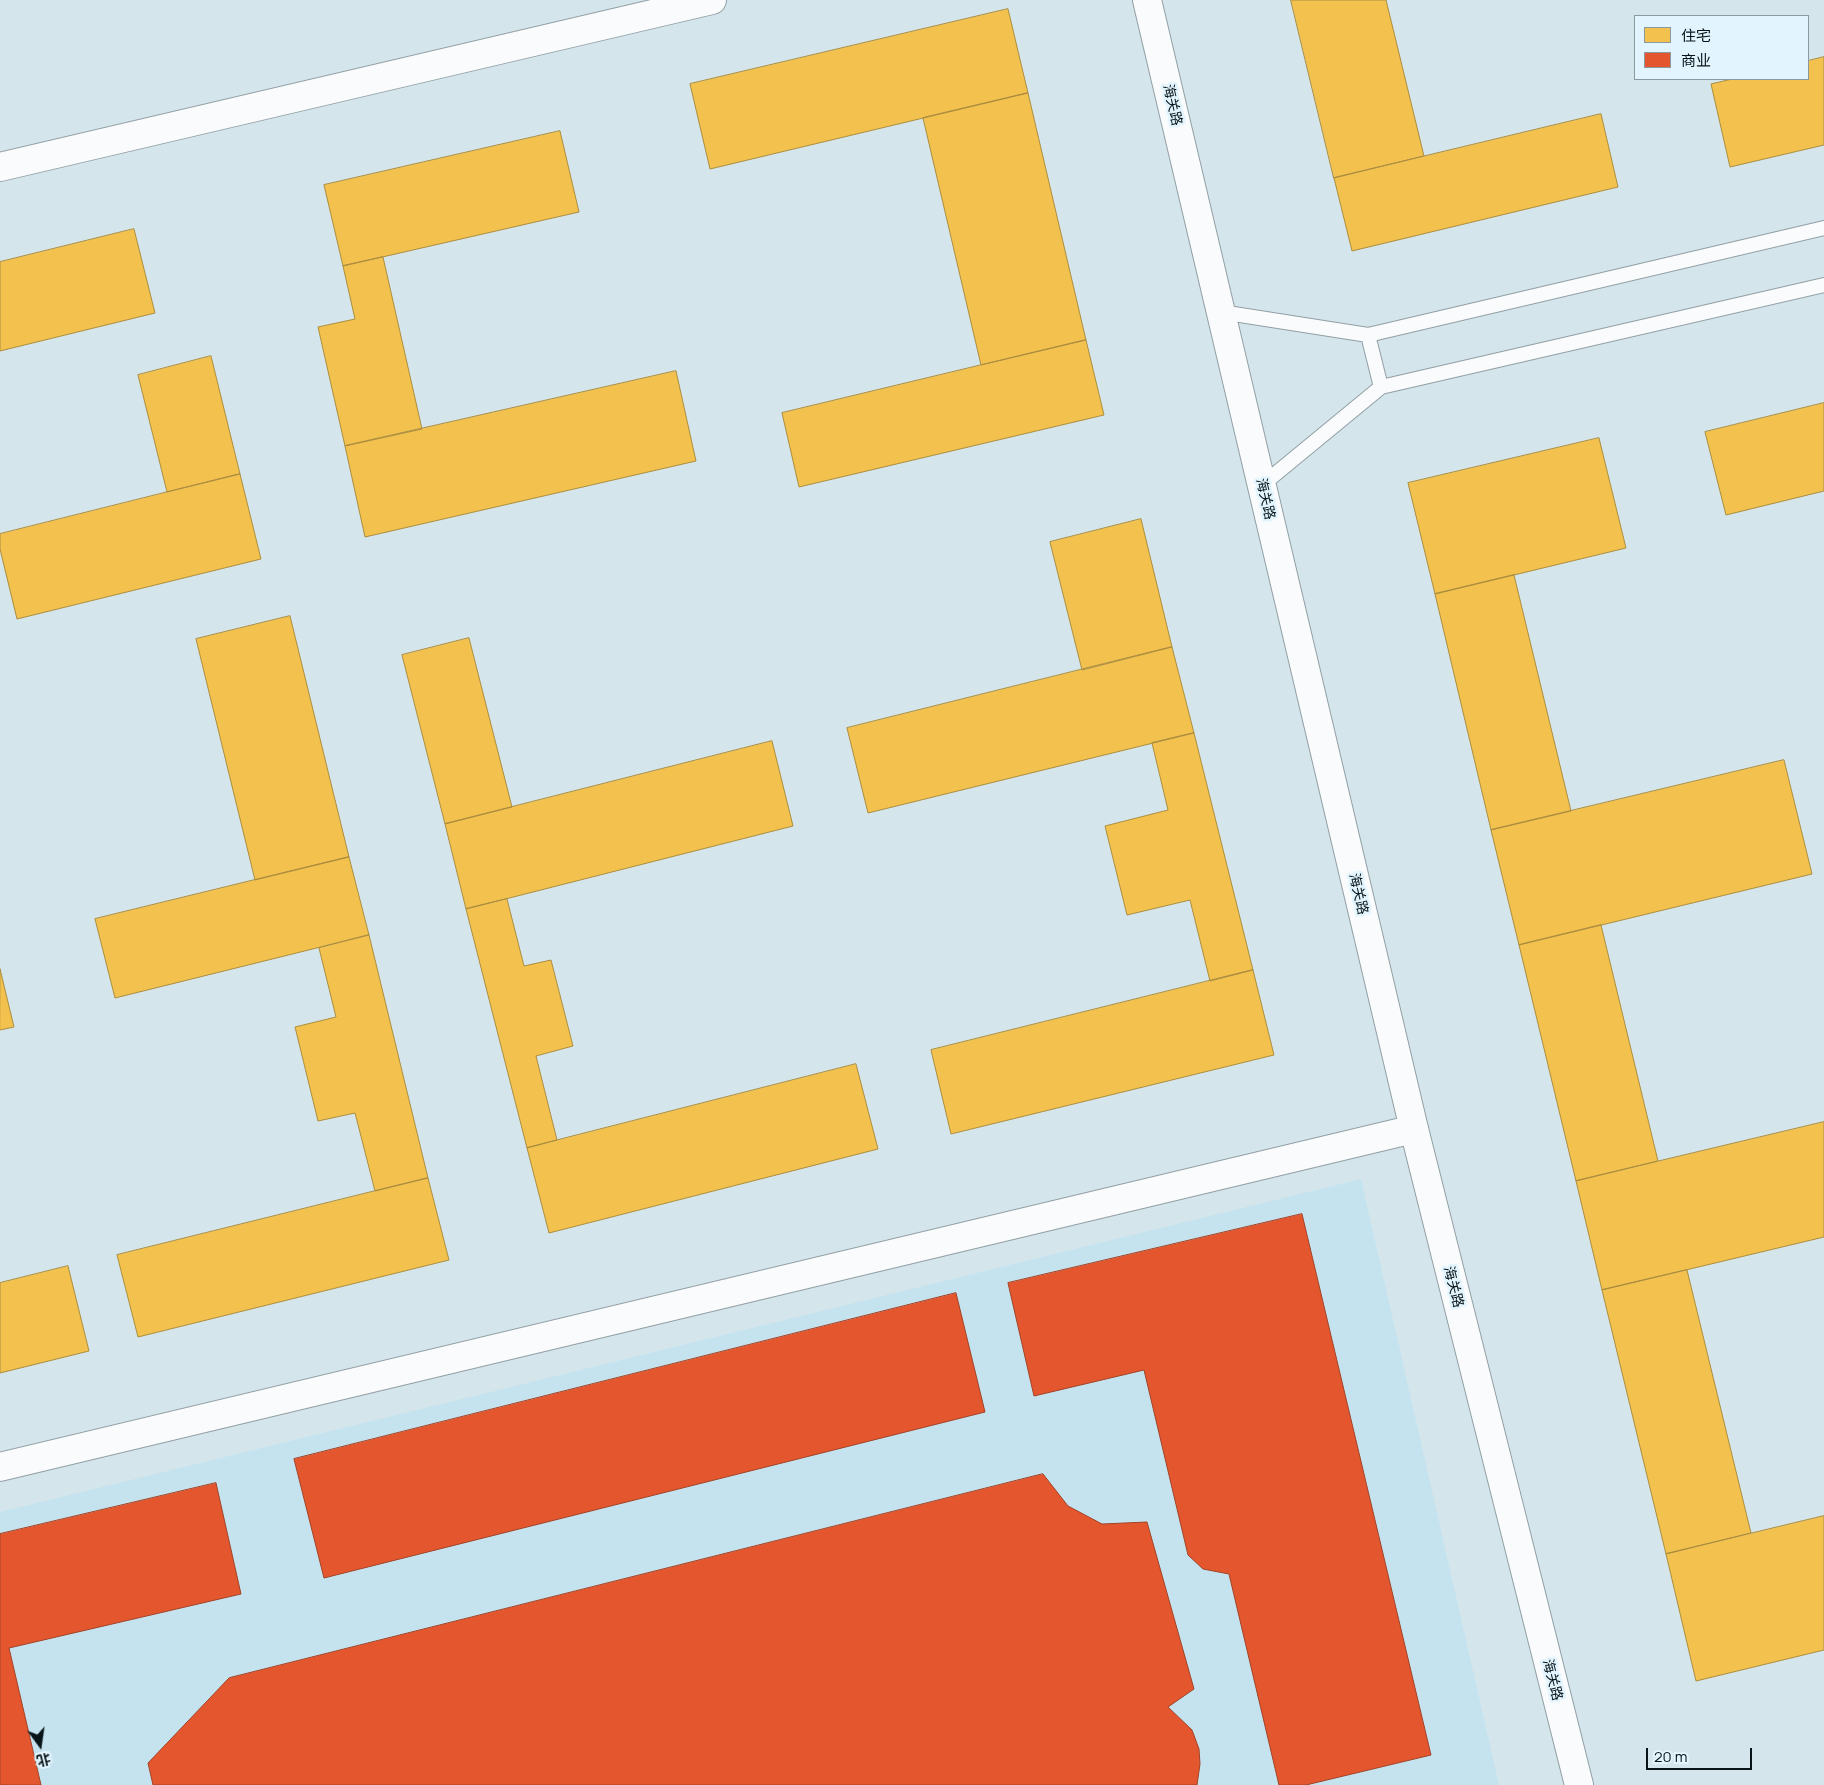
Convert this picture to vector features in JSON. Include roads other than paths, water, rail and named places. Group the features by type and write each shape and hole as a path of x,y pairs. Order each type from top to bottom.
{"street":[{"path":"0,167 712,0"},
{"name":"海关路","path":"1146,0 1414,1129 1579,1785"},
{"path":"0,1467 1414,1129"}],"lane":[{"path":"1220,312 1368,335 1824,228"},
{"path":"1262,485 1381,387 1824,285"},
{"path":"1368,335 1381,387"}]}
